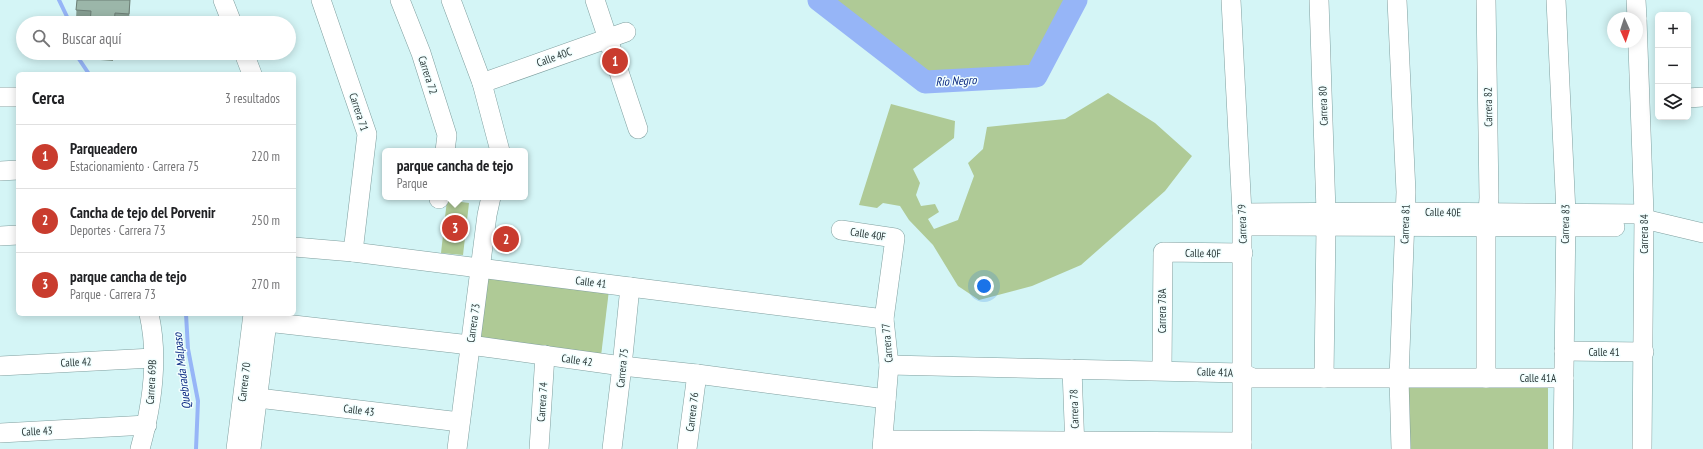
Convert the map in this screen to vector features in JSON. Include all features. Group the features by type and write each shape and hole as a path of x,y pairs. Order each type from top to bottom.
{"street":[{"path":"224,0 230,16"},
{"name":"Carrera 71","path":"321,0 367,134 353,252"},
{"name":"Carrera 72","path":"400,0 420,53 447,135 445,148"},
{"path":"451,0 482,83 499,148"},
{"path":"595,0 638,129"},
{"name":"Carrera 79","path":"1231,0 1243,220 1242,446"},
{"name":"Carrera 80","path":"1319,0 1326,219 1324,378"},
{"name":"Carrera 81","path":"1397,0 1406,192 1399,378 1401,449"},
{"name":"Carrera 82","path":"1486,0 1489,198 1487,220 1486,378"},
{"name":"Carrera 83","path":"1556,0 1565,220 1563,449"},
{"name":"Carrera 84","path":"1636,0 1637,12"},
{"name":"Calle 40C","path":"482,83 626,32"},
{"name":"Carrera 84","path":"1638,48 1644,220 1642,449"},
{"path":"247,60 251,72"},
{"path":"0,97 16,97"},
{"path":"1691,98 1703,97"},
{"path":"0,171 16,170"},
{"name":"Carrera 73","path":"458,449 460,422 487,214 490,200"},
{"name":"Calle 40E","path":"1243,220 1644,220 1703,233"},
{"name":"Calle 40F","path":"841,230 895,238"},
{"path":"0,236 16,235"},
{"name":"Carrera 77","path":"882,444 889,365 884,319 895,238"},
{"path":"454,265 467,260 484,242"},
{"name":"Calle 41","path":"296,246 884,319"},
{"name":"Calle 40F","path":"1163,252 1243,253"},
{"name":"Carrera 78A","path":"1162,370 1163,252"},
{"name":"Carrera 75","path":"612,449 630,287"},
{"name":"Carrera 69B","path":"140,449 147,426 153,389 152,327 149,316"},
{"name":"Calle 42","path":"262,317 622,366 696,374 886,399"},
{"name":"Carrera 70","path":"251,449 258,398 262,317"},
{"name":"Carrera 70","path":"236,449 262,317"},
{"name":"Calle 41","path":"1564,351 1644,352"},
{"name":"Carrera 74","path":"539,449 545,355"},
{"name":"Calle 42","path":"0,366 153,358"},
{"name":"Calle 41A","path":"889,365 1162,370 1242,373 1253,378 1564,378"},
{"name":"Carrera 78","path":"1072,369 1075,445"},
{"name":"Carrera 76","path":"688,449 696,374"},
{"name":"Calle 43","path":"258,398 460,422"},
{"name":"Calle 43","path":"0,433 147,426"},
{"path":"882,444 1242,446"}],"green space":[{"path":"819,0 1076,0 1036,76 925,82"},
{"path":"1108,93 1155,123 1192,156 1165,191 1081,265 1032,286 979,300 958,286 933,245 909,220 900,206 883,203 877,208 859,205 891,104 955,121 954,138 913,169 920,183 916,195 921,206 935,204 939,212 928,219 934,229 958,220 974,176 968,163 983,149 987,127 1065,119"},
{"path":"447,200 469,203 463,255 441,253"},
{"path":"488,275 609,290 601,356 480,341"},
{"path":"1548,383 1548,449 1407,449 1407,384"}],"building":[{"path":"77,0 130,0 129,14 115,13 115,16 91,16 91,11 76,10"}],"waterway":[{"name":"Quebrada Malpaso","path":"59,0 67,16"},
{"name":"Río Negro","path":"819,0 925,82 1036,76 1076,0"},
{"name":"Quebrada Malpaso","path":"80,60 88,72"},
{"name":"Quebrada Malpaso","path":"186,316 188,349 198,401 196,449"}],"place":[{"name":"Parqueadero","path":"615,61"},
{"name":"parque cancha de tejo","path":"455,228"},
{"name":"Cancha de tejo del Porvenir","path":"506,239"}]}
